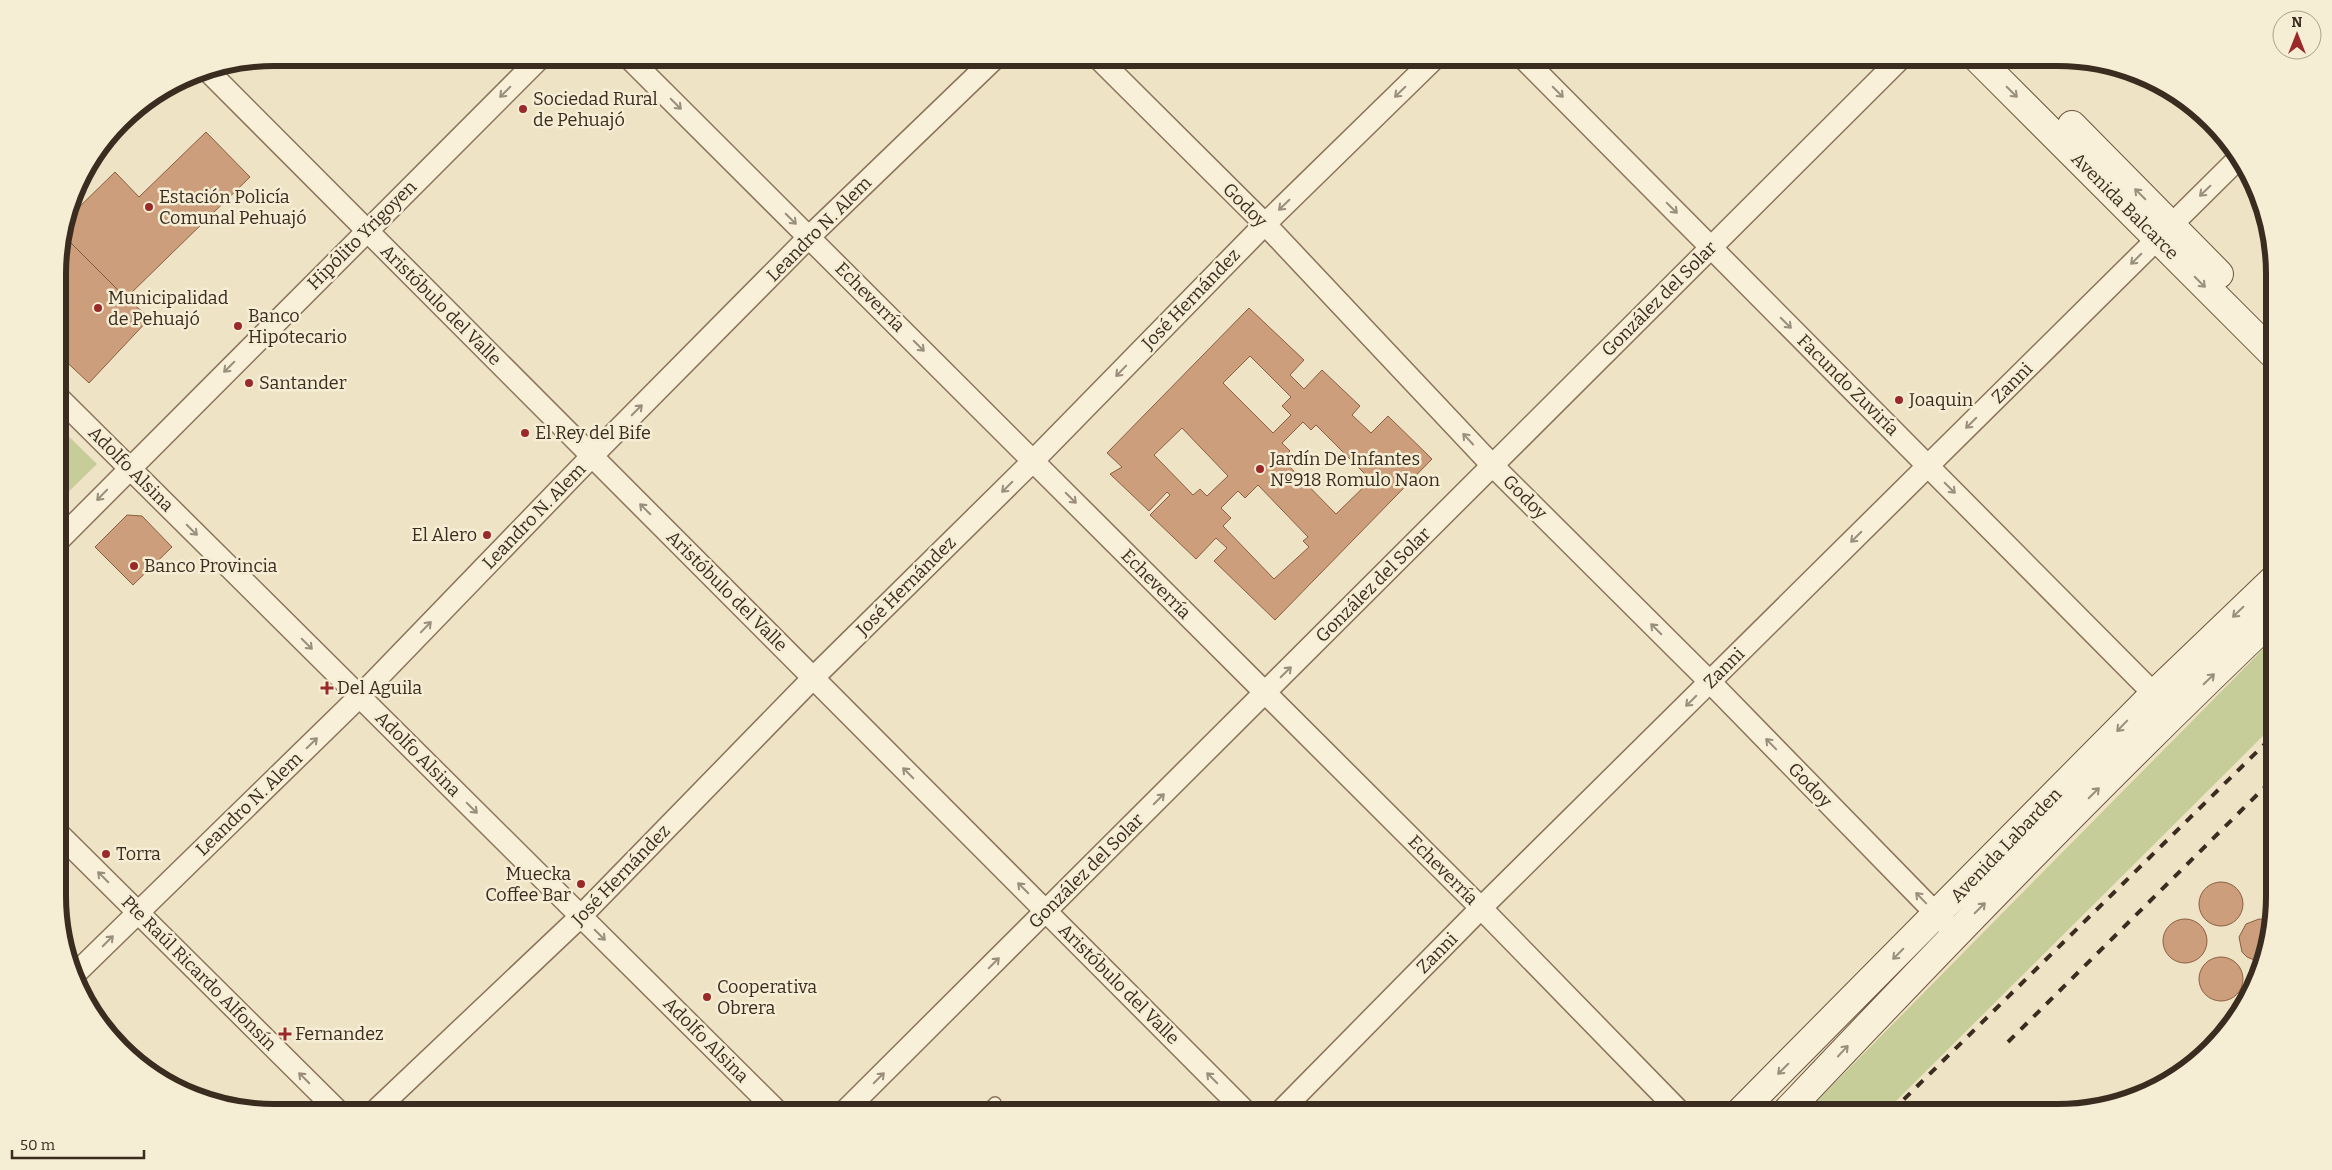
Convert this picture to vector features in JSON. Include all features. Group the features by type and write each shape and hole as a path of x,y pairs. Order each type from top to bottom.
{"main road":[{"name":"Avenida Balcarce","path":"1986,66 2164,231 2266,322"},
{"name":"Avenida Balcarce","path":"2011,66 2164,231 2266,346"},
{"name":"Avenida Labarden","path":"1793,1104 1946,924 2154,694 2266,587"},
{"name":"Avenida Labarden","path":"1749,1104 1946,924 2266,625"}],"street":[{"name":"Hipólito Yrigoyen","path":"66,533 129,467 532,66"},
{"name":"Echeverría","path":"638,66 1481,908 1672,1104"},
{"name":"Leandro N. Alem","path":"80,970 360,696 592,456 809,237 987,66"},
{"name":"Godoy","path":"1106,66 1265,224 1492,465 1710,682 1946,924"},
{"name":"José Hernández","path":"382,1104 581,916 813,678 1033,461 1265,224 1427,66"},
{"name":"Facundo Zuviría","path":"1531,66 2173,713"},
{"name":"González del Solar","path":"852,1104 1893,66"},
{"name":"Aristóbulo del Valle","path":"212,75 1238,1104"},
{"name":"Zanni","path":"1288,1104 1481,908 2234,163"},
{"name":"Adolfo Alsina","path":"66,405 770,1104"},
{"name":"Pte Raúl Ricardo Alfonsín","path":"66,841 331,1104"}],"green space":[{"path":"66,434 97,464 66,494"},
{"path":"2266,646 2266,733 1893,1104 1814,1104"}],"building":[{"name":"Estación Policía Comunal Pehuajó","path":"206,132 250,177 126,298 69,241 76,210 115,172 139,197"},
{"name":"Municipalidad de Pehuajó","path":"69,241 126,298 150,318 89,383 66,361 66,274"},
{"path":"1249,308 1304,360 1290,375 1304,389 1322,370 1360,406 1352,415 1371,433 1388,416 1432,459 1275,620 1214,561 1227,548 1216,538 1196,559 1150,515 1170,495 1167,492 1149,511 1110,474 1122,467 1107,453","holes":["1250,356 1291,397 1282,406 1291,415 1273,433 1223,383","1303,422 1311,430 1316,425 1371,480 1336,514 1282,459 1290,451 1282,443","1182,428 1228,476 1207,496 1200,489 1193,495 1154,455","1258,485 1308,537 1303,541 1309,547 1274,579 1223,526 1231,518 1221,508 1238,491 1245,498"]},
{"name":"Banco Provincia","path":"127,515 142,516 172,547 133,585 95,547"},
{"path":"2217,882 2225,882 2237,888 2243,904 2237,920 2225,926 2217,926 2205,920 2199,908 2199,900 2205,888"},
{"path":"2181,919 2189,919 2201,925 2207,941 2201,957 2189,963 2181,963 2169,957 2163,945 2163,937 2169,925"},
{"path":"2259,919 2264,920 2256,961 2247,957 2242,952 2239,937 2246,924"},
{"path":"2217,957 2225,957 2237,963 2243,979 2237,995 2225,1001 2217,1001 2205,995 2199,983 2199,975 2205,963"}],"railway":[{"path":"1899,1104 2266,743"},
{"path":"2008,1042 2266,786"}],"place":[{"name":"Sociedad Rural de Pehuajó","path":"523,109"},
{"name":"Estación Policía Comunal Pehuajó","path":"149,207"},
{"name":"Municipalidad de Pehuajó","path":"98,308"},
{"name":"Banco Hipotecario","path":"238,326"},
{"name":"Santander","path":"249,383"},
{"name":"Joaquin","path":"1899,400"},
{"name":"El Rey del Bife","path":"525,433"},
{"name":"Jardín De Infantes Nº918 Romulo Naon","path":"1260,469"},
{"name":"El Alero","path":"487,535"},
{"name":"Banco Provincia","path":"134,566"},
{"name":"Del Aguila","path":"327,688"},
{"name":"Torra","path":"106,854"},
{"name":"Muecka Coffee Bar","path":"581,884"},
{"name":"Cooperativa Obrera","path":"707,997"},
{"name":"Fernandez","path":"285,1034"}]}
